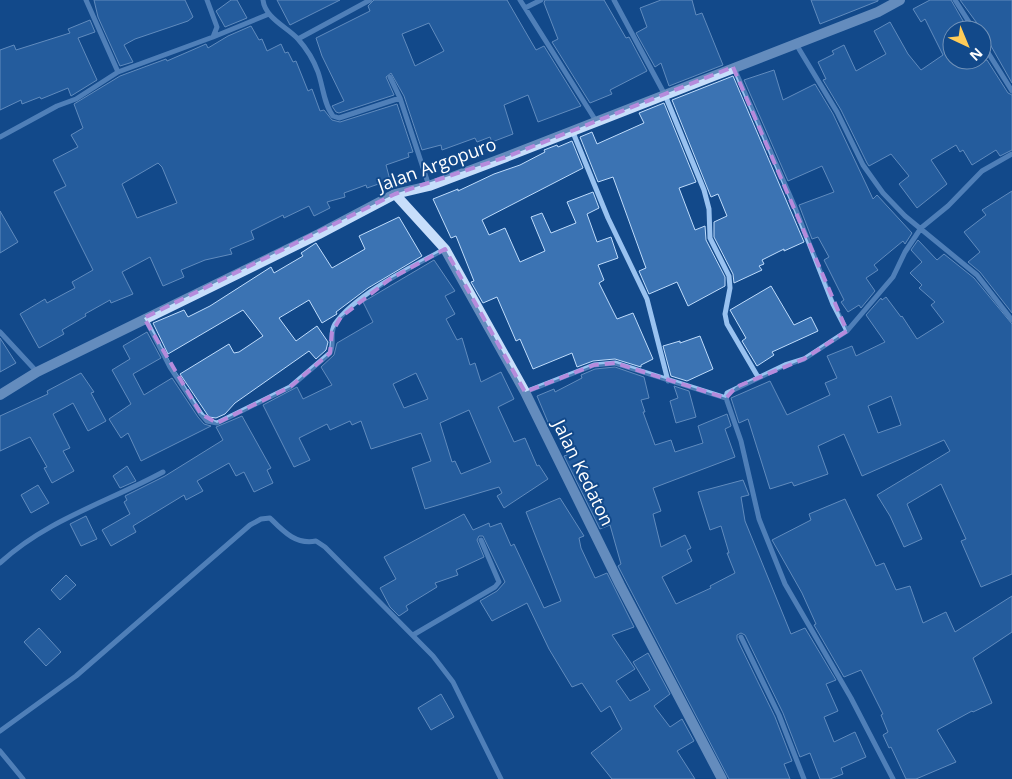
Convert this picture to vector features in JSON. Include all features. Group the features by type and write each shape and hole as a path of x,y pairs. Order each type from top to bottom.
{"street":[{"path":"86,0 118,72"},
{"path":"207,0 217,27 213,36"},
{"path":"263,0 264,7 269,14 298,39 318,71 330,112 336,118 400,98"},
{"path":"298,39 370,0"},
{"path":"520,0 596,121"},
{"path":"526,8 541,0"},
{"path":"614,0 665,95 704,190 710,209 710,238 729,276 730,288 725,314 727,324 758,377"},
{"name":"Jalan Argopuro","path":"0,395 38,372 144,318 320,234 395,194 429,186 878,12 900,0"},
{"path":"955,0 968,20"},
{"path":"0,137 57,106 76,99 118,72 269,14"},
{"path":"796,44 837,112 864,164 884,194 977,275 1012,320"},
{"path":"992,59 1012,91"},
{"path":"733,67 847,331"},
{"path":"390,76 400,98 429,186"},
{"path":"572,130 608,218 647,299 668,381"},
{"path":"893,779 851,698 785,584 759,518 741,441 726,398 727,393 758,377 804,359 847,331 893,277 921,228 948,206 982,171 1012,154"},
{"name":"Jalan Kedaton","path":"395,194 445,249 525,392 620,585 722,779"},
{"path":"144,318 170,367 201,414 207,421 217,423 290,387 330,353 334,346 332,332 341,317 390,279 445,249"},
{"path":"0,332 38,372"},
{"path":"525,392 594,365 614,363 726,398"},
{"path":"0,563 18,547 42,531 126,492 163,472"},
{"path":"0,731 76,676 250,525 261,519 270,518 296,540 307,543 316,542 325,547 413,635 452,682 501,779"},
{"path":"413,635 495,587 499,582 481,540"},
{"path":"741,637 779,715 804,779"},
{"path":"0,751 23,779"}],"highlighted area":[{"path":"733,67 847,331 804,359 736,387 726,398 615,363 594,365 525,392 445,249 390,279 341,317 332,332 330,353 290,387 217,423 201,414 144,318 395,194 506,157"}],"building":[{"path":"94,0 185,0 193,17 188,21 135,39 124,45 133,62 120,66 98,17"},
{"path":"231,0 237,0 247,18 225,27 216,11"},
{"path":"277,0 340,0 290,25"},
{"path":"374,0 507,0 536,50 544,46 581,106 538,122 528,95 504,105 513,134 492,142 490,137 477,142 475,138 442,150 441,145 422,150 404,96 391,73 386,77 394,95 339,113 336,112 332,106 344,101 322,56 316,38 370,11 368,6","holes":["429,23 444,51 415,66 402,34"]},
{"path":"545,0 604,0 626,38 629,37 647,71 610,90 612,94 590,103 552,42 558,39 544,3"},
{"path":"661,0 692,0 696,15 702,13 723,65 669,86 661,63 655,67 636,33 647,27 640,8"},
{"path":"811,0 878,0 878,1 820,24"},
{"path":"930,0 951,0 963,20 942,20 942,53 925,19 921,22 913,9"},
{"path":"960,0 1012,0 1012,83 992,48 992,20 975,20"},
{"path":"90,20 95,32 78,38 97,80 71,96 68,88 41,99 40,97 22,104 21,100 0,110 0,50 14,45 16,50 70,33 68,29"},
{"path":"890,22 908,54 921,70 942,56 942,70 992,70 992,68 1008,93 1012,95 1012,150 1000,156 996,150 972,165 963,150 960,152 956,145 931,160 947,184 917,208 899,184 909,176 891,154 869,166 841,110 823,80 826,79 818,62 834,54 832,51 844,45 856,71 886,54 874,31"},
{"path":"251,26 259,40 262,39 267,51 281,44 285,53 288,52 293,62 296,61 308,91 312,89 320,111 324,110 332,120 340,122 397,104 413,152 408,153 409,157 386,165 390,180 367,188 366,185 344,193 345,197 327,202 330,208 314,216 309,206 284,218 283,215 251,231 254,239 230,249 232,254 205,260 181,270 184,277 163,286 150,257 122,272 133,294 111,303 110,300 85,314 86,316 62,330 64,334 39,348 20,314 45,299 47,303 75,288 72,282 93,270 54,192 66,186 53,160 78,147 71,135 83,128 74,104 120,76 166,59 167,61 206,44 208,48 228,36","holes":["158,163 162,167 177,203 137,218 122,184"]},
{"path":"774,70 783,100 815,84 833,114 873,199 877,195 912,233 905,244 903,241 874,265 878,270 866,278 875,291 861,308 859,305 848,312 841,302 844,300 824,260 829,257 818,237 812,239 799,205 834,192 822,166 788,181 744,80"},
{"path":"733,76 804,242 762,260 764,264 759,266 762,270 734,283 733,274 714,237 714,222 727,216 718,194 711,197 672,100"},
{"path":"664,103 696,182 679,188 695,230 705,226 706,240 725,277 725,286 688,306 677,282 649,294 639,271 646,268 613,177 598,182 580,137 592,132 597,144 644,123 639,113"},
{"path":"572,141 583,168 482,220 489,235 505,228 520,262 545,251 531,217 542,213 551,233 576,223 567,202 593,192 599,208 587,214 597,242 611,237 618,258 598,265 604,280 599,283 617,319 633,313 653,359 641,365 641,367 615,359 593,361 577,367 572,353 533,369 520,339 516,341 497,297 483,303 471,282 474,281 456,236 451,238 433,199 458,189 458,191 494,174 520,165 545,152 544,150"},
{"path":"1012,191 1012,313 980,272 968,262 980,252 964,232 986,215 982,210"},
{"path":"0,211 18,242 0,253"},
{"path":"399,217 422,256 368,288 336,312 337,314 322,323 309,300 279,318 296,341 317,326 328,342 326,350 316,359 309,351 235,403 225,414 216,418 209,417 180,374 229,344 234,353 239,352 263,336 243,310 168,354 153,323 184,310 188,317 210,306 271,267 274,273 303,256 301,253 316,243 332,268 365,249 359,236"},
{"path":"918,240 937,260 944,254 974,278 1012,324 1012,574 981,587 961,541 966,539 941,484 907,504 922,539 904,547 890,516 877,495 950,451 944,440 862,476 844,434 818,446 828,474 794,486 792,482 770,489 748,419 739,423 731,398 770,381 787,415 830,395 825,383 837,378 827,356 852,346 856,356 885,342 866,315 881,298 882,300 886,297 902,316 917,339 944,322 931,305 935,302 919,288 922,285 910,273 922,262 911,250","holes":["891,396 901,425 878,433 868,406"]},
{"path":"434,260 455,291 445,296 455,314 446,319 457,340 462,338 470,365 475,363 481,382 501,372 514,399 498,407 514,442 525,438 537,466 539,465 548,479 504,508 497,496 502,493 499,487 425,509 412,468 431,461 421,433 371,449 361,421 352,425 350,421 330,430 327,424 299,438 310,460 294,467 263,405 297,387 303,399 332,385 321,367 334,355 337,343 373,322 363,302","holes":["416,373 428,399 404,408 393,384","469,410 491,462 461,474 455,461 452,462 440,423"]},
{"path":"771,286 794,325 811,317 818,331 772,352 774,355 757,366 742,341 746,338 730,310"},
{"path":"147,332 161,358 133,374 144,395 172,378 198,417 204,424 211,426 141,461 128,433 121,438 109,419 131,404 112,370 130,359 123,346"},
{"path":"700,336 713,369 687,381 671,376 663,346 680,341 680,343"},
{"path":"0,338 16,363 0,372"},
{"path":"615,367 644,377 649,398 641,400 645,412 643,412 655,445 671,440 675,452 703,443 698,426 727,414 731,426 725,429 735,457 653,488 661,511 653,514 661,547 685,535 691,548 687,550 692,561 662,577 676,604 711,588 710,586 735,573 727,553 729,553 721,526 710,530 698,492 743,480 749,495 741,497 745,521 791,634 805,628 836,680 826,684 838,711 824,717 834,742 855,732 866,757 841,768 843,774 830,779 820,779 810,753 800,757 783,713 745,635 741,633 737,635 737,639 775,717 792,761 784,764 790,779 729,779 618,566 621,564 610,525 600,529 564,456 567,455 554,425 550,427 537,396 554,389 555,392 582,378 581,375 595,369"},
{"path":"81,373 94,392 91,393 106,421 88,431 73,403 53,414 70,448 63,451 74,471 52,483 44,468 47,467 30,437 0,451 0,416 48,394 47,391"},
{"path":"674,386 689,391 696,417 676,423 670,401 678,398"},
{"path":"242,416 271,468 267,470 273,483 254,492 244,472 236,476 229,463 197,481 203,491 186,500 184,495 133,526 136,532 111,546 102,530 130,514 124,502 127,500 125,496 165,476 223,440 216,427"},
{"path":"127,466 136,481 120,488 113,476"},
{"path":"38,485 49,503 31,513 21,495"},
{"path":"560,498 584,536 579,538 581,548 595,578 607,573 634,627 612,635 635,669 616,681 630,701 650,690 633,662 648,653 670,694 654,706 670,727 682,719 694,741 677,751 695,779 612,779 591,753 622,729 610,706 601,712 582,683 572,687 549,649 527,603 492,621 480,601 497,591 505,582 483,536 479,536 477,540 484,557 456,570 458,575 435,583 437,587 406,606 408,610 399,616 390,607 380,588 396,579 384,557 464,514 473,530 489,523 490,527 501,523 511,546 514,544 544,608 561,601 526,512"},
{"path":"845,499 876,566 884,563 896,590 910,586 923,623 946,612 955,632 1012,596 1012,632 973,658 992,703 972,711 937,730 956,762 916,779 906,779 891,747 889,748 883,735 888,732 881,715 883,714 861,670 844,677 814,625 816,624 802,593 772,540 811,520 809,514"},
{"path":"86,516 97,539 81,546 70,524"},
{"path":"66,575 76,585 60,600 51,590"},
{"path":"39,628 61,652 46,666 24,642"},
{"path":"441,694 454,717 431,730 418,708"}]}
